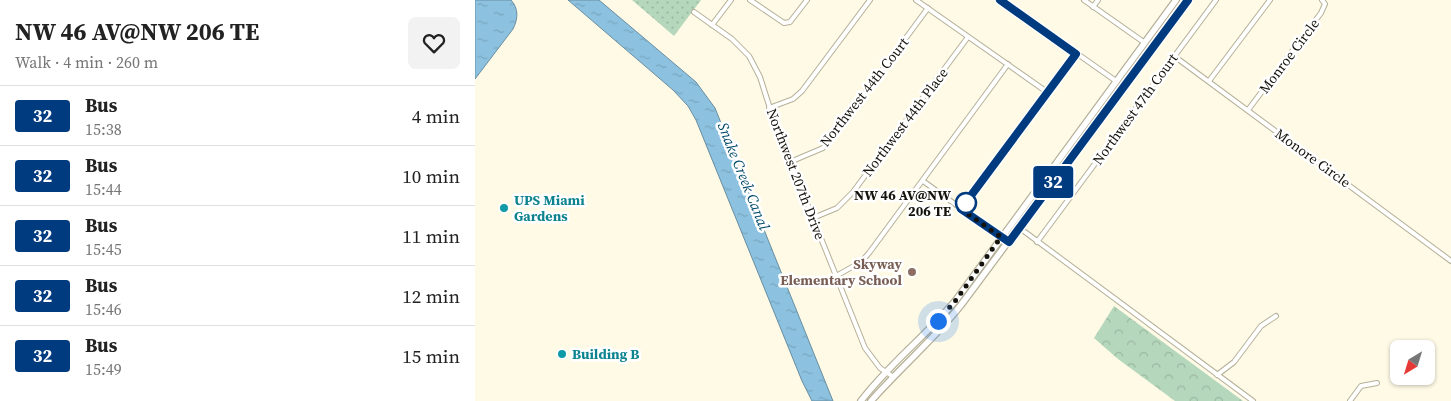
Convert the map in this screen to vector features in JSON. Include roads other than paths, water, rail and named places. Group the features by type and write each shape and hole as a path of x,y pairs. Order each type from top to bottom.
{"main road":[{"path":"861,401 885,373 923,338 943,315 1176,0"},
{"path":"871,401 892,376 947,322 1009,242 1187,0"},
{"path":"1145,42 1156,42"},
{"path":"1115,98 1116,81"}],"street":[{"path":"712,25 731,0"},
{"path":"750,0 781,22 790,22 807,0"},
{"path":"769,108 793,99 802,91 870,0"},
{"path":"916,0 1047,92"},
{"path":"1001,0 1116,81"},
{"path":"1084,0 1145,42"},
{"path":"1093,6 1098,0"},
{"name":"Northwest 47th Court","path":"1037,242 1216,0"},
{"path":"1209,82 1270,0"},
{"name":"Monroe Circle","path":"1248,110 1321,13 1325,4 1322,0"},
{"name":"Northwest 44th Court","path":"790,162 823,148 833,138 928,8"},
{"name":"Northwest 207th Drive","path":"694,12 732,39 749,56 760,77 769,108 865,348 885,373 892,376"},
{"name":"Northwest 44th Place","path":"813,218 837,208 853,192 968,37"},
{"path":"961,209 1076,54"},
{"name":"Monore Circle","path":"1174,56 1451,262"},
{"path":"836,276 861,262 1008,64"},
{"path":"923,181 1009,242"},
{"path":"1025,232 1253,401"},
{"path":"1217,375 1234,362 1261,326 1276,316"},
{"path":"1351,401 1361,386 1377,383"}],"water":[{"path":"475,0 511,0 517,14 513,29 475,79"},
{"name":"Snake Creek Canal","path":"568,0 599,0 696,82 715,108 833,401 812,401 802,381 696,120 688,106 673,90"}],"place":[{"name":"NW 46 AV@NW 206 TE","path":"966,203"},
{"name":"UPS Miami Gardens","path":"504,208"},
{"name":"Skyway Elementary School","path":"912,272"},
{"name":"Building B","path":"562,354"}]}
